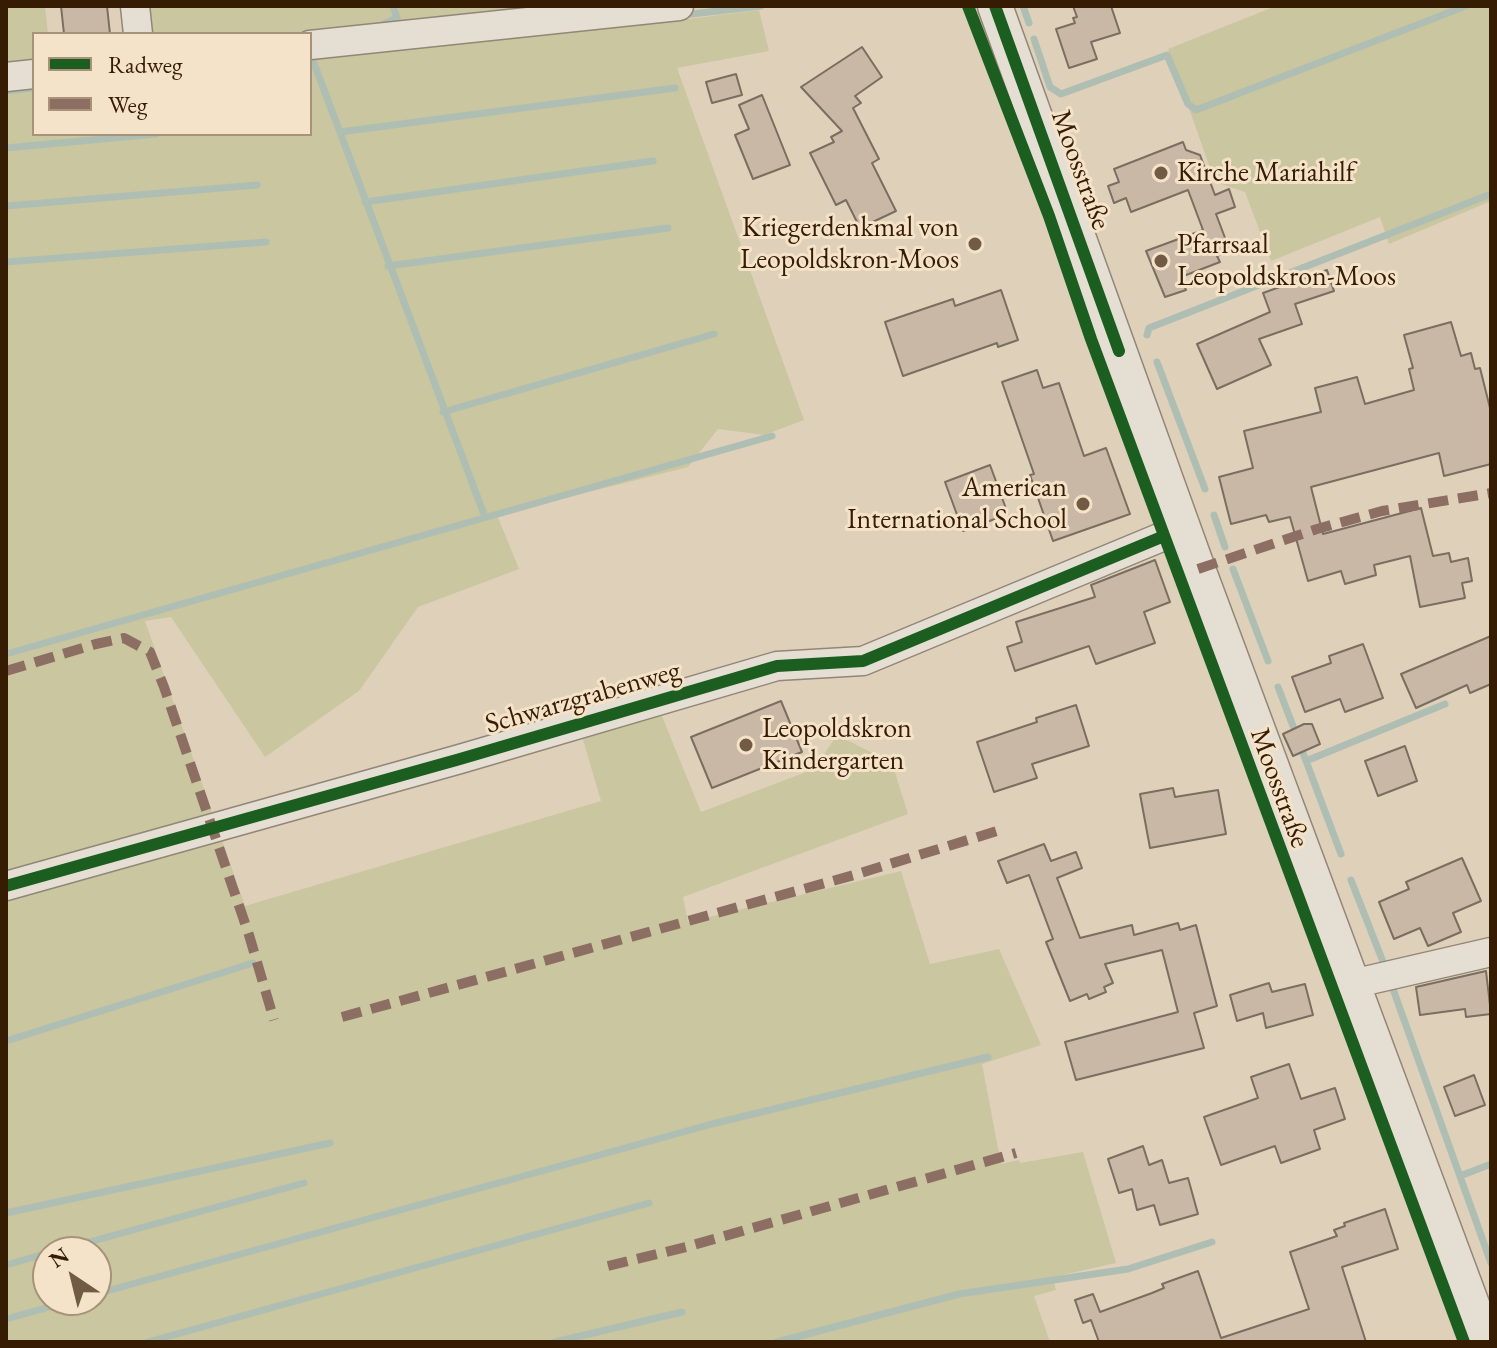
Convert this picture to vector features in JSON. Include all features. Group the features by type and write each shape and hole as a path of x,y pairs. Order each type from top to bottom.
{"street":[{"path":"135,6 138,32"},
{"path":"312,45 679,6"},
{"name":"Moosstraße","path":"995,6 1183,530 1352,984 1484,1322"},
{"path":"6,77 32,74"},
{"name":"Schwarzgrabenweg","path":"6,886 460,759 777,666 863,661 1183,530"},
{"path":"1352,984 1491,952"}],"shaded area":[{"path":"6,6 45,6 48,32 32,32 32,136 312,136 312,32 141,32 140,6 658,6 665,22 759,10 769,51 677,68 804,420 764,435 718,429 688,467 497,515 519,569 418,607 359,691 265,757 171,617 145,621 245,906 601,801 581,733 659,709 701,812 814,769 837,735 892,763 908,814 683,897 688,922 901,871 930,964 999,949 1041,1045 982,1064 1001,1164 1083,1152 1116,1263 1053,1277 1056,1290 1034,1296 1050,1342 6,1342"},
{"path":"1276,6 1491,6 1491,201 1389,244 1380,217 1271,261 1245,192 1215,182 1168,49"}],"building":[{"path":"61,6 107,6 110,32 64,32"},
{"path":"1073,6 1111,6 1120,33 1091,42 1097,59 1069,68 1056,29 1075,23 1073,18 1077,17"},
{"path":"862,47 882,77 855,96 861,103 853,108 879,159 872,163 896,211 860,228 846,200 836,205 810,153 834,142 831,137 842,131 801,87"},
{"path":"736,74 742,95 712,103 706,82"},
{"path":"762,95 790,165 753,179 735,135 749,129 739,105"},
{"path":"1183,142 1186,150 1200,155 1215,195 1229,189 1235,207 1216,214 1230,251 1217,256 1220,262 1181,277 1186,290 1165,297 1146,251 1203,230 1188,190 1131,212 1126,198 1114,203 1108,186 1119,182 1114,169"},
{"path":"1327,270 1334,291 1295,304 1302,324 1259,339 1271,365 1217,389 1197,344 1270,312 1263,293"},
{"path":"1001,290 1018,340 998,347 997,343 903,376 885,322 953,299 955,306"},
{"path":"1451,322 1461,356 1471,353 1475,369 1480,368 1491,412 1491,464 1444,476 1439,453 1311,487 1323,534 1421,508 1433,556 1449,553 1451,562 1468,558 1472,581 1462,583 1465,598 1420,607 1410,556 1374,565 1376,575 1345,584 1341,571 1308,581 1290,517 1269,522 1266,515 1231,524 1219,477 1253,468 1244,431 1321,412 1315,388 1357,377 1365,404 1414,390 1409,369 1413,368 1404,335"},
{"path":"1037,370 1043,388 1059,383 1084,456 1106,448 1130,514 1053,541 1002,382"},
{"path":"990,465 1008,514 963,531 945,482"},
{"path":"1155,560 1170,602 1144,612 1155,643 1096,664 1089,646 1015,671 1007,647 1022,642 1016,622 1095,597 1091,585"},
{"path":"1491,636 1491,684 1470,693 1467,685 1416,708 1401,674"},
{"path":"1363,644 1383,698 1345,712 1340,699 1305,712 1292,677 1331,663 1329,656"},
{"name":"Leopoldskron Kindergarten","path":"781,701 802,752 712,788 691,737"},
{"path":"1076,705 1089,746 1032,764 1037,778 994,792 977,742"},
{"path":"1304,724 1312,724 1320,744 1293,756 1283,734"},
{"path":"1405,746 1417,781 1378,796 1365,761"},
{"path":"1173,788 1175,797 1218,790 1226,834 1150,848 1140,794"},
{"path":"1044,844 1051,861 1076,852 1082,868 1057,878 1080,938 1132,925 1134,935 1178,923 1180,930 1196,925 1217,1006 1194,1013 1204,1048 1076,1080 1065,1042 1178,1012 1162,950 1105,964 1113,983 1104,987 1106,992 1089,999 1087,994 1070,1001 1046,942 1053,939 1029,875 1007,883 998,861"},
{"path":"1462,858 1481,901 1453,913 1461,932 1428,946 1420,928 1394,939 1379,902 1409,889 1406,882"},
{"path":"1486,971 1491,1014 1466,1017 1465,1009 1420,1015 1416,987"},
{"path":"1269,983 1272,992 1305,984 1313,1015 1266,1028 1263,1013 1237,1021 1230,995"},
{"path":"1289,1064 1301,1099 1335,1088 1345,1119 1314,1130 1320,1149 1281,1163 1275,1146 1221,1165 1204,1117 1258,1098 1251,1077"},
{"path":"1474,1075 1485,1105 1455,1116 1444,1087"},
{"path":"1143,1146 1149,1165 1162,1160 1169,1183 1188,1178 1198,1214 1160,1225 1154,1205 1137,1210 1132,1189 1119,1193 1108,1159"},
{"path":"1385,1209 1398,1249 1342,1267 1366,1342 1099,1342 1091,1320 1083,1323 1075,1300 1093,1294 1100,1312 1164,1288 1162,1284 1198,1271 1221,1338 1309,1309 1290,1252 1337,1236 1334,1230 1345,1226 1344,1223"}],"waterway":[{"path":"384,24 397,18 393,6"},
{"path":"683,15 761,6"},
{"path":"1023,6 1029,23"},
{"path":"1034,39 1050,87 1061,94 1167,55 1188,104 1196,110 1466,6"},
{"path":"312,58 485,517"},
{"path":"6,91 32,88"},
{"path":"340,132 675,88"},
{"path":"6,148 135,136"},
{"path":"365,202 653,161"},
{"path":"6,206 257,185"},
{"path":"1147,335 1149,328 1491,194"},
{"path":"388,266 668,228"},
{"path":"6,262 266,242"},
{"path":"443,412 714,334"},
{"path":"1157,362 1205,489"},
{"path":"6,654 772,436"},
{"path":"1214,515 1225,547"},
{"path":"1233,569 1268,661"},
{"path":"1278,687 1293,726"},
{"path":"1306,761 1445,704"},
{"path":"1303,753 1341,854"},
{"path":"1351,880 1385,967"},
{"path":"6,1041 253,963"},
{"path":"1393,989 1491,1263"},
{"path":"112,1290 712,1124 988,1057"},
{"path":"6,1213 330,1143"},
{"path":"1460,1176 1491,1164"},
{"path":"111,1236 304,1183"},
{"path":"148,1342 649,1203"},
{"path":"777,1342 959,1294 1128,1269 1212,1242"},
{"path":"6,1265 32,1258"},
{"path":"6,1319 32,1312"},
{"path":"555,1342 682,1312"}],"marked path":[{"path":"1198,569 1382,511 1491,493"},
{"path":"6,671 124,638 150,652 249,935 274,1020"},
{"path":"342,1017 854,875 997,831"},
{"path":"608,1266 686,1247 1016,1153"}],"cycle path":[{"path":"968,6 1049,216 1091,339 1464,1342"},
{"path":"995,6 1119,351"},
{"path":"6,886 460,759 777,666 863,661 1164,536"}],"place":[{"name":"Kirche Mariahilf","path":"1161,173"},
{"name":"Kriegerdenkmal von Leopoldskron-Moos","path":"975,244"},
{"name":"Pfarrsaal Leopoldskron-Moos","path":"1161,261"},
{"name":"American International School","path":"1083,504"},
{"name":"Leopoldskron Kindergarten","path":"746,745"}]}
